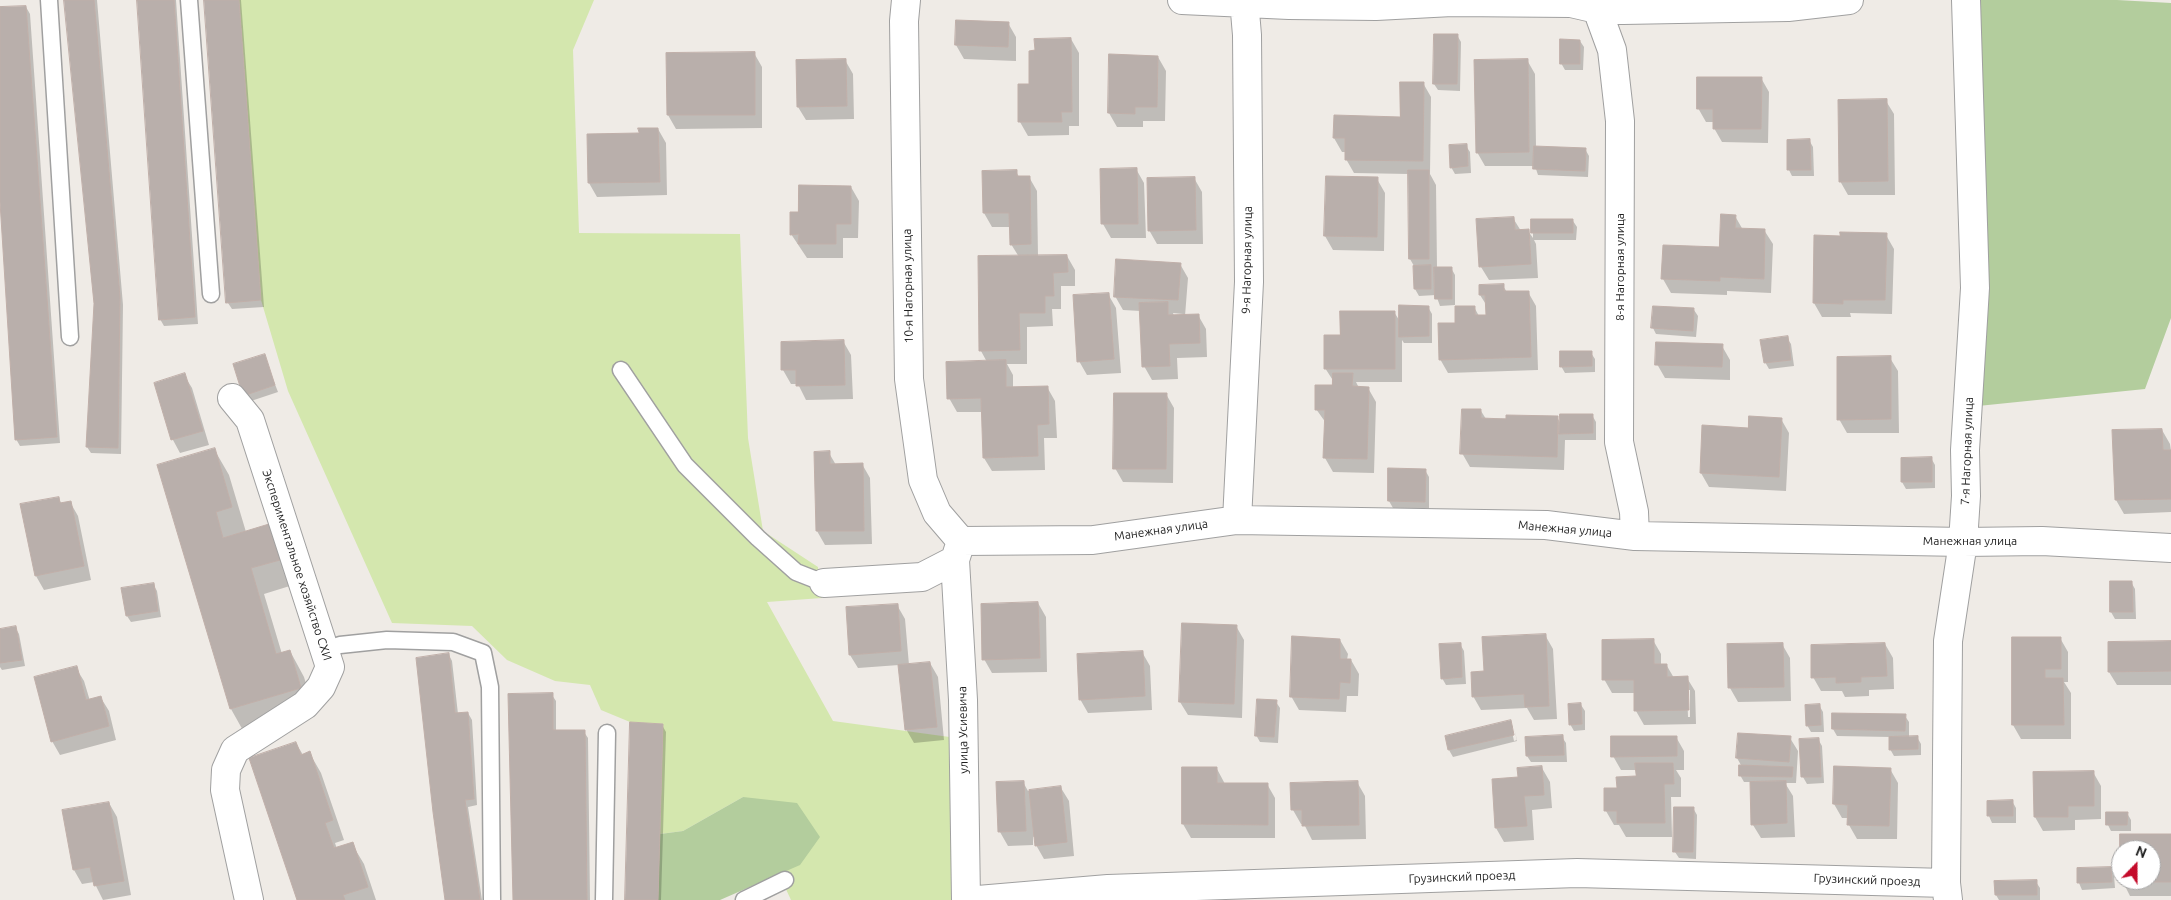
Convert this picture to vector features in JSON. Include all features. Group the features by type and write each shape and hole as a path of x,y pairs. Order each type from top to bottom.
{"street":[{"name":"10-я Нагорная улица","path":"906,0 904,21 909,379 923,480 937,513 958,550"},
{"path":"1182,0 1357,6 1452,2 1788,7 1849,0"},
{"name":"7-я Нагорная улица","path":"1947,891 1948,640 1963,542 1966,496 1965,450 1975,288 1966,0"},
{"name":"9-я Нагорная улица","path":"1237,520 1249,282 1247,35 1244,1"},
{"name":"8-я Нагорная улица","path":"1596,5 1612,50 1620,121 1619,442 1634,512 1635,536"},
{"name":"Экспериментальное хозяйство СХИ","path":"232,398 250,420 330,667 321,687 305,705 235,750 226,770 225,790 249,900"},
{"name":"Манежная улица","path":"824,583 922,577 958,550 1093,540 1237,520 1546,525 1635,536 1963,542 2042,541 2171,548"},
{"name":"улица Усиевича","path":"958,550 963,700 966,900"},
{"name":"Грузинский проезд","path":"978,900 1108,889 1577,873 1947,891"}],"lane":[{"path":"49,0 70,337"},
{"path":"189,0 211,294"},
{"path":"621,370 685,465 758,538 796,572 824,583"},
{"path":"325,650 340,645 387,640 453,642 483,653 490,688 492,900"},
{"path":"604,900 607,733"},
{"path":"744,900 785,880"}],"green space":[{"path":"239,0 594,0 573,50 579,233 740,234 748,438 763,531 818,567 822,598 767,602 833,721 957,738 953,900 791,900 743,797 683,831 660,834 663,724 630,722 601,710 590,685 555,681 507,660 472,626 392,623 288,391 261,300"},
{"path":"1980,0 2117,0 2171,3 2171,318 2145,389 1978,406 1977,16"},
{"path":"743,797 797,803 820,837 800,865 720,900 658,900 660,834 683,831"}],"building":[{"path":"64,0 94,0 120,297 118,448 86,447 94,304"},
{"path":"137,0 174,0 195,317 159,320"},
{"path":"204,0 239,0 261,300 226,303"},
{"path":"26,6 57,437 15,440 0,202 0,7"},
{"path":"956,20 1009,22 1008,47 955,45"},
{"path":"1434,34 1458,34 1457,84 1433,84"},
{"path":"1071,38 1072,112 1061,112 1062,122 1018,122 1018,84 1029,84 1029,51 1035,50 1034,39"},
{"path":"1560,39 1580,40 1580,64 1560,64"},
{"path":"755,52 755,115 667,115 666,53"},
{"path":"1109,54 1158,56 1157,107 1135,107 1135,114 1108,113"},
{"path":"846,59 847,106 797,107 796,60"},
{"path":"1528,59 1529,152 1476,153 1474,60"},
{"path":"1697,77 1762,77 1761,129 1713,129 1713,109 1697,109"},
{"path":"1400,82 1424,82 1423,161 1345,160 1345,138 1333,138 1334,115 1400,117"},
{"path":"1887,99 1888,181 1839,182 1838,100"},
{"path":"638,128 658,128 660,182 588,183 587,134 639,133"},
{"path":"1810,139 1811,170 1787,170 1787,140"},
{"path":"1467,144 1468,166 1450,168 1449,145"},
{"path":"1534,146 1586,148 1585,171 1533,169"},
{"path":"1137,168 1138,224 1101,224 1100,169"},
{"path":"1017,170 1017,176 1030,176 1031,244 1010,245 1009,213 983,213 982,171"},
{"path":"1408,170 1429,170 1429,259 1409,259"},
{"path":"1326,176 1378,177 1377,237 1324,236"},
{"path":"1195,177 1196,230 1148,231 1147,178"},
{"path":"799,185 851,186 851,224 836,224 836,244 798,244 799,234 790,235 790,212 798,212"},
{"path":"1721,214 1736,215 1735,228 1765,229 1764,279 1720,277 1720,281 1661,279 1663,245 1719,247"},
{"path":"1514,217 1515,230 1529,229 1531,264 1479,267 1476,219"},
{"path":"1531,219 1573,219 1573,233 1531,233"},
{"path":"1840,232 1887,233 1885,300 1843,300 1843,304 1813,303 1814,235 1840,236"},
{"path":"1067,255 1068,272 1053,273 1054,296 1045,296 1045,313 1019,313 1020,350 979,351 978,256"},
{"path":"1116,259 1181,263 1178,300 1114,297"},
{"path":"1431,265 1431,289 1414,289 1413,266"},
{"path":"1434,267 1452,267 1452,299 1435,299"},
{"path":"1504,284 1504,291 1529,291 1531,357 1439,360 1438,323 1455,323 1455,306 1475,306 1475,315 1486,315 1485,295 1479,295 1479,285"},
{"path":"1109,293 1114,359 1077,362 1073,295"},
{"path":"1168,302 1168,315 1199,314 1200,343 1169,344 1170,366 1142,367 1139,303"},
{"path":"1399,305 1429,306 1429,336 1399,337"},
{"path":"1653,306 1694,308 1693,331 1651,328"},
{"path":"1340,311 1395,311 1395,369 1324,369 1324,335 1340,335"},
{"path":"1788,336 1791,360 1764,363 1760,340"},
{"path":"844,340 845,385 796,386 796,370 781,370 781,342"},
{"path":"1656,342 1723,344 1722,367 1655,365"},
{"path":"1560,351 1592,351 1592,366 1560,367"},
{"path":"265,354 275,385 243,396 233,364"},
{"path":"1891,356 1891,419 1837,420 1837,357"},
{"path":"1006,360 1006,387 1048,386 1049,424 1037,425 1038,456 983,458 981,398 947,399 946,362"},
{"path":"185,373 203,431 171,440 154,383"},
{"path":"1333,373 1353,373 1352,386 1369,387 1367,459 1323,458 1325,410 1315,410 1315,385 1332,385"},
{"path":"1114,393 1167,393 1166,469 1113,469"},
{"path":"1462,409 1481,409 1481,418 1506,419 1506,415 1558,416 1557,457 1460,454"},
{"path":"1560,414 1593,414 1593,433 1559,434"},
{"path":"1749,416 1782,418 1779,477 1700,473 1702,425 1748,428"},
{"path":"2162,429 2163,450 2171,450 2171,499 2115,500 2112,430"},
{"path":"215,448 232,507 216,512 223,538 269,524 280,560 251,568 276,654 290,650 301,688 230,709 157,465"},
{"path":"830,451 830,464 863,463 864,531 816,531 814,452"},
{"path":"1932,457 1932,482 1901,482 1901,458"},
{"path":"1388,468 1426,469 1425,502 1388,501"},
{"path":"59,497 60,503 71,501 84,566 35,576 20,504"},
{"path":"2110,581 2132,581 2133,612 2110,612"},
{"path":"154,583 158,611 126,616 121,588"},
{"path":"1038,602 1040,658 982,660 981,604"},
{"path":"898,604 901,651 849,655 846,607"},
{"path":"1182,623 1237,625 1234,704 1179,702"},
{"path":"16,626 22,660 0,663 0,629"},
{"path":"1546,634 1549,706 1525,707 1524,694 1472,697 1471,672 1484,671 1482,637"},
{"path":"1292,636 1340,639 1340,659 1351,659 1350,683 1340,682 1339,699 1290,697"},
{"path":"2012,637 2061,637 2061,669 2045,669 2045,678 2063,678 2064,725 2012,725"},
{"path":"1654,639 1654,664 1667,664 1667,677 1688,676 1689,710 1634,711 1634,680 1602,680 1602,640"},
{"path":"2171,641 2171,671 2108,672 2108,642"},
{"path":"1461,643 1462,677 1441,679 1439,644"},
{"path":"1783,643 1784,687 1728,688 1727,644"},
{"path":"1885,643 1887,676 1861,677 1861,682 1836,683 1836,677 1811,678 1811,645"},
{"path":"1143,651 1145,696 1079,700 1077,654"},
{"path":"449,653 455,713 468,712 474,799 465,800 480,900 445,900 433,812 416,658"},
{"path":"930,662 937,727 905,730 898,665"},
{"path":"77,666 86,700 101,696 109,726 51,742 34,677"},
{"path":"553,693 553,730 585,730 587,900 513,900 508,694"},
{"path":"1257,699 1277,700 1274,737 1255,736"},
{"path":"1581,703 1582,724 1569,725 1568,704"},
{"path":"1820,704 1821,725 1806,726 1805,705"},
{"path":"1832,713 1906,714 1905,731 1832,729"},
{"path":"1511,720 1514,735 1448,750 1445,736"},
{"path":"630,722 663,724 658,900 625,900"},
{"path":"1738,733 1791,736 1789,762 1736,758"},
{"path":"1563,735 1564,755 1526,756 1525,737"},
{"path":"1611,736 1677,736 1677,756 1611,757"},
{"path":"1918,736 1918,749 1889,750 1889,737"},
{"path":"1819,738 1821,777 1801,777 1799,739"},
{"path":"296,742 301,755 310,751 333,820 325,823 334,848 353,842 368,887 343,895 345,900 297,900 249,758"},
{"path":"1635,763 1673,763 1674,784 1664,784 1665,823 1617,823 1617,811 1604,811 1604,788 1617,788 1616,777 1636,776"},
{"path":"1739,765 1793,767 1792,777 1739,776"},
{"path":"1542,766 1544,795 1524,796 1527,826 1495,828 1492,779 1518,777 1517,768"},
{"path":"1834,766 1891,768 1889,826 1847,825 1848,805 1833,804"},
{"path":"1182,767 1217,767 1217,783 1268,783 1268,825 1182,824"},
{"path":"2094,771 2094,806 2068,806 2068,817 2034,817 2033,772"},
{"path":"1024,781 1026,831 998,832 996,782"},
{"path":"1358,781 1359,825 1302,826 1302,810 1291,810 1290,783"},
{"path":"1786,781 1787,823 1751,825 1750,782"},
{"path":"1061,786 1067,842 1035,846 1029,790"},
{"path":"2013,800 2013,816 1987,816 1987,801"},
{"path":"109,802 124,881 94,886 90,867 73,870 62,810"},
{"path":"1674,807 1694,807 1693,852 1673,852"},
{"path":"2106,812 2128,812 2127,825 2106,825"},
{"path":"2120,834 2171,834 2171,882 2161,882 2161,840 2120,840"},
{"path":"2111,867 2111,882 2077,883 2077,868"},
{"path":"2037,880 2037,895 1995,895 1994,881"}]}
